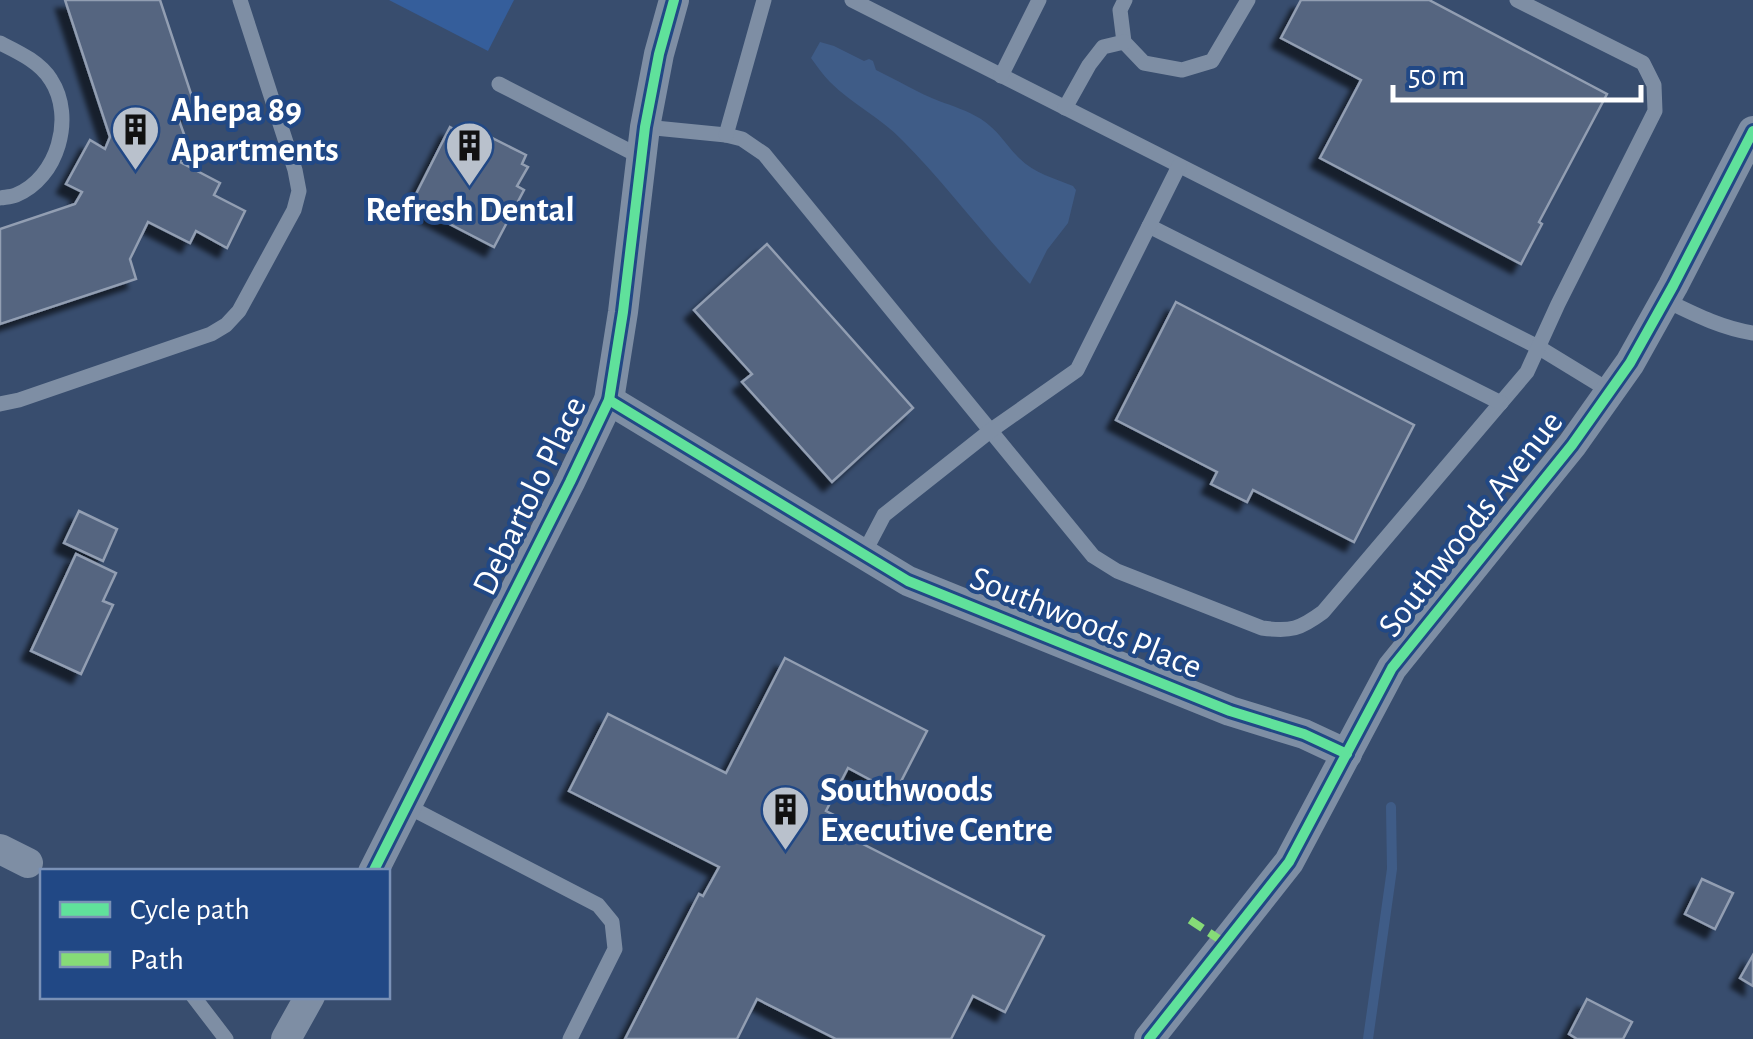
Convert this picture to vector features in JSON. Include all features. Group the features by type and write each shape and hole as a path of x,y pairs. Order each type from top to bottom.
{"street":[{"name":"Debartolo Place","path":"374,869 609,400 643,142 659,54 674,0"},
{"name":"Southwoods Avenue","path":"1148,1039 1289,862 1392,668 1572,445 1630,362 1753,131"},
{"name":"Southwoods Place","path":"609,400 908,581 1347,754"},
{"path":"0,849 36,867"},
{"path":"286,1039 308,999"}],"lane":[{"path":"0,404 212,334 240,311 294,210 298,191 296,170 240,0"},
{"path":"726,135 764,0"},
{"path":"852,0 1538,347 1610,391"},
{"path":"1001,76 1040,0"},
{"path":"1125,0 1120,10 1124,42 1144,64 1182,70 1212,61 1248,0"},
{"path":"500,84 643,142 726,135 764,154 1093,556 1117,572 1262,628 1284,631 1304,627 1323,612 1527,372 1655,112 1654,86 1643,63 1516,0"},
{"path":"1065,108 1088,65 1103,47 1124,42"},
{"path":"0,43 28,58 50,78 62,104 56,154 40,178 16,195 0,198"},
{"path":"863,555 884,515 990,431 1077,370 1180,166"},
{"path":"1149,226 1500,403"},
{"path":"1666,300 1703,319 1753,333"},
{"path":"405,805 598,906 612,922 616,949 570,1039"},
{"path":"195,999 226,1039"}],"shaded area":[{"path":"389,0 514,0 488,51"},
{"path":"820,42 864,61 869,59 876,70 976,116 1025,163 1073,186 1076,190 1068,223 1047,250 1030,284 902,140 825,76 811,58"}],"building":[{"name":"Ahepa 89 Apartments","path":"65,0 160,0 196,109 177,115 188,145 180,162 220,183 214,195 245,211 227,248 196,231 190,243 148,222 130,259 136,279 0,324 0,229 75,204 82,192 66,184 90,140 105,149 110,137"},
{"path":"1301,0 1429,0 1607,94 1521,264 1320,158 1361,80 1281,38"},
{"name":"Refresh Dental","path":"450,127 481,143 486,135 526,155 522,164 528,167 517,186 524,190 494,247 411,204"},
{"path":"767,244 913,408 832,482 742,382 752,374 694,310"},
{"path":"1176,302 1414,425 1354,542 1253,490 1247,502 1211,484 1217,472 1116,420"},
{"path":"79,511 117,529 103,561 64,543"},
{"path":"76,554 116,573 103,601 113,605 81,674 31,651"},
{"name":"Southwoods Executive Centre","path":"785,658 927,731 895,793 848,768 826,811 855,830 851,838 1044,936 1005,1012 973,996 951,1039 836,1039 757,999 737,1039 625,1039 699,894 703,896 719,867 569,791 608,714 726,773"},
{"path":"1702,879 1733,893 1715,929 1685,914"},
{"path":"1753,955 1753,986 1740,978"},
{"path":"1587,999 1632,1022 1623,1039 1577,1039 1569,1034"}],"waterway":[{"path":"1368,1039 1392,869 1391,807"}],"marked path":[{"path":"1190,920 1225,943"}],"cycle path":[{"path":"375,869 609,400 645,127 674,0"},
{"path":"1149,1039 1289,862 1392,668 1572,445 1630,363 1753,131"},
{"path":"609,400 908,581 1347,754"}],"place":[{"name":"Ahepa 89 Apartments","path":"136,172"},
{"name":"Refresh Dental","path":"470,188"},
{"name":"Southwoods Executive Centre","path":"785,852"}]}
